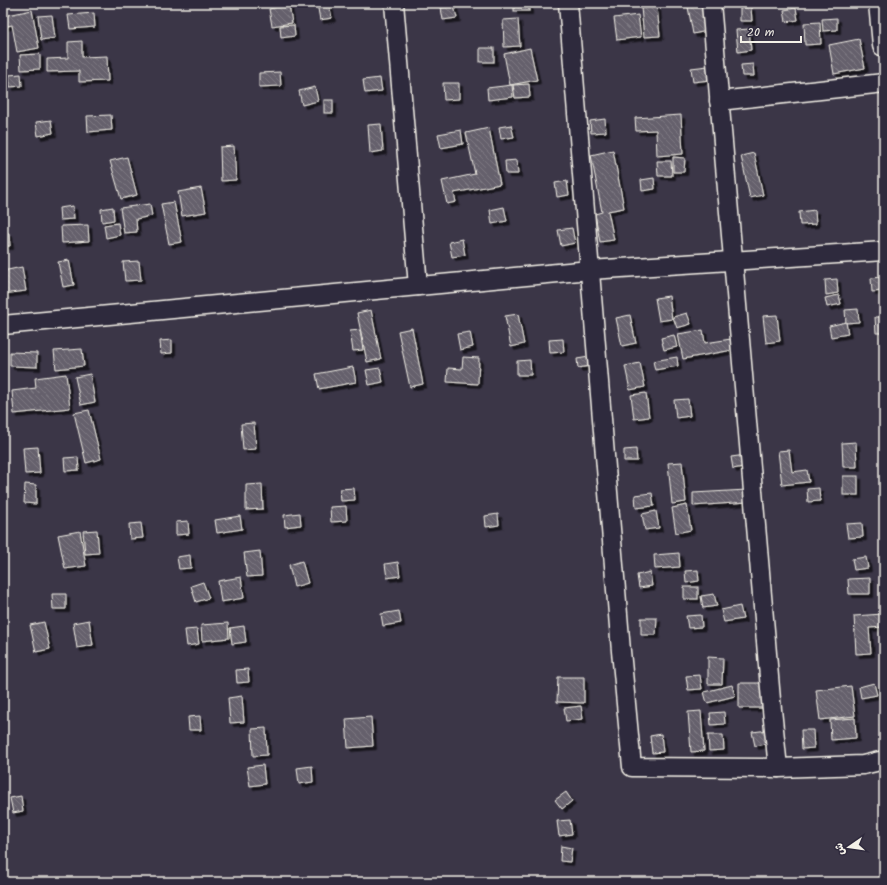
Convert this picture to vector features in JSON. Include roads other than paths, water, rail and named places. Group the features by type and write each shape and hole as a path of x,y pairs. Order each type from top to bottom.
{"highway":[{"path":"880,3 884,45"}],"street":[{"path":"394,3 418,286"},
{"path":"568,3 620,643 632,767 778,768 863,765 884,760"},
{"path":"711,3 778,768"},
{"path":"719,101 884,83"},
{"path":"3,324 590,270 884,251"}]}
